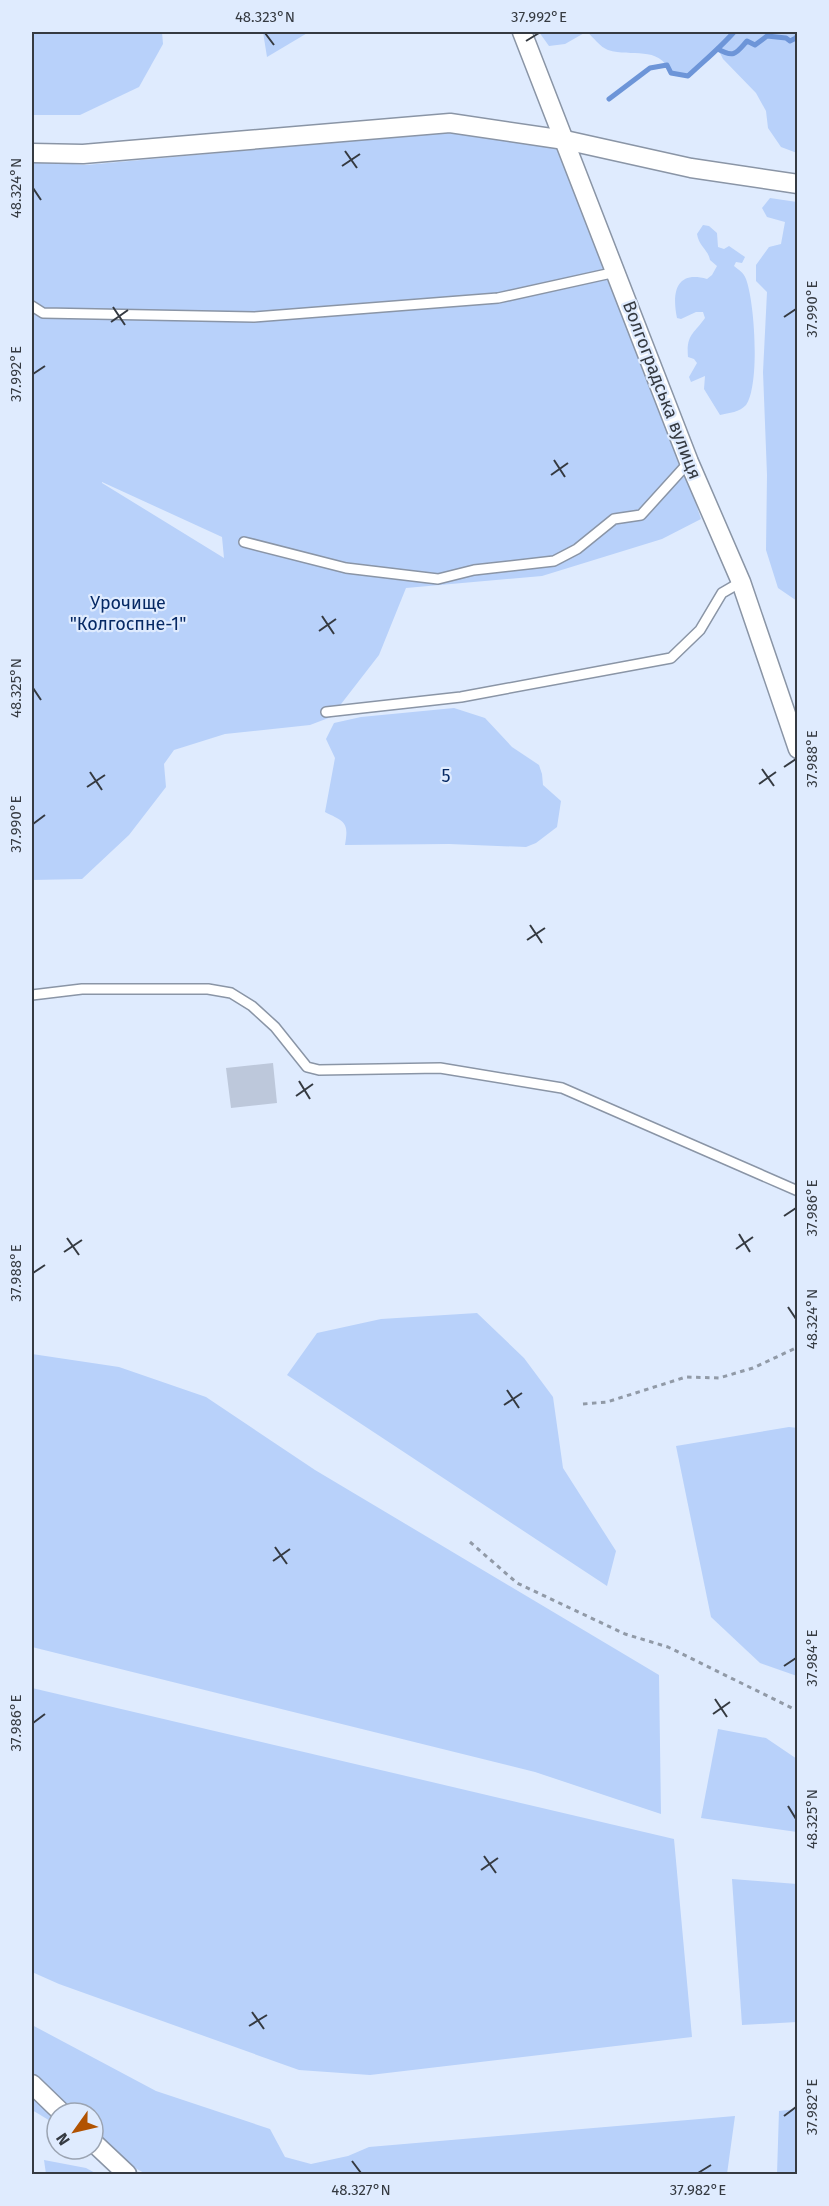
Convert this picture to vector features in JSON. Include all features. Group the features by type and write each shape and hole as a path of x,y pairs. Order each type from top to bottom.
{"street":[{"name":"Волгоградська вулиця","path":"522,32 689,462 741,582 794,728 798,749"},
{"path":"32,153 83,154 450,123 565,140 691,168 798,183"},
{"path":"32,2084 50,2101"},
{"path":"105,2154 127,2175"}],"lane":[{"path":"32,306 43,313 254,316 498,298 616,272"},
{"path":"244,542 346,568 438,579 474,570 554,561 577,549 614,519 641,515 689,462"},
{"path":"326,712 461,697 670,658 700,630 722,593 741,582"},
{"path":"32,995 82,989 208,989 231,993 252,1006 275,1027 307,1067 319,1070 440,1068 562,1088 798,1191"}],"path":[{"path":"584,1404 607,1402 686,1377 719,1378 753,1368 798,1347"},
{"path":"470,1542 517,1583 625,1634 669,1647 798,1711"}],"green space":[{"path":"32,32 162,32 163,44 139,87 80,115 32,115"},
{"path":"263,32 309,32 267,57"},
{"path":"539,32 586,32 565,44 549,46"},
{"path":"587,32 797,32 797,153 781,147 768,128 766,111 756,93 723,59 718,49 703,60 688,76 671,73 666,64 652,55 608,50"},
{"name":"Урочище \"Колгоспне-1\"","path":"446,132 561,146 680,455 701,519 662,539 542,576 406,588 379,655 331,717 310,725 225,734 174,750 164,764 166,787 129,835 82,879 32,880 32,161 86,165","holes":["102,482 222,537 224,558"]},
{"path":"770,198 797,202 797,601 778,588 766,550 767,475 763,372 767,292 756,281 756,265 769,247 781,244 785,222 767,217 762,208"},
{"path":"703,225 709,226 717,233 718,247 724,249 729,246 745,257 742,263 736,262 734,266 743,273 746,279 754,324 755,363 750,395 746,405 741,409 720,415 704,389 705,376 691,382 689,377 697,363 688,357 688,343 705,318 703,312 696,312 681,319 677,318 675,301 678,286 682,281 696,277 707,279 717,266 710,260 698,238 697,234"},
{"name":"5","path":"454,708 485,718 512,747 539,765 543,785 561,801 557,827 536,843 526,847 449,844 345,845 346,827 337,818 325,812 335,758 326,739 334,723 361,717"},
{"path":"477,1313 524,1358 553,1397 563,1468 616,1551 607,1586 287,1375 317,1333 381,1319"},
{"path":"32,1354 119,1367 206,1397 315,1470 659,1675 661,1814 535,1772 32,1647"},
{"path":"789,1427 798,1428 797,1676 760,1663 711,1617 676,1446"},
{"path":"32,1688 674,1839 692,2037 370,2075 299,2070 59,1984 32,1972"},
{"path":"718,1729 766,1738 797,1759 797,1832 701,1818"},
{"path":"732,1879 797,1884 797,2022 742,2025"},
{"path":"32,2025 156,2091 270,2129 285,2157 311,2164 348,2156 369,2147 735,2116 727,2174 146,2174 105,2152 105,2101 45,2101 45,2118 32,2110"},
{"path":"797,2109 797,2174 777,2174 779,2111"},
{"path":"44,2160 86,2168 97,2174 46,2174"}],"building":[{"path":"273,1063 277,1103 231,1108 226,1068"}],"waterway":[{"path":"609,99 650,68 667,65 671,73 688,76 734,32"},
{"path":"718,49 732,54 747,41 755,45 767,36 786,38 790,41 798,34"}]}
